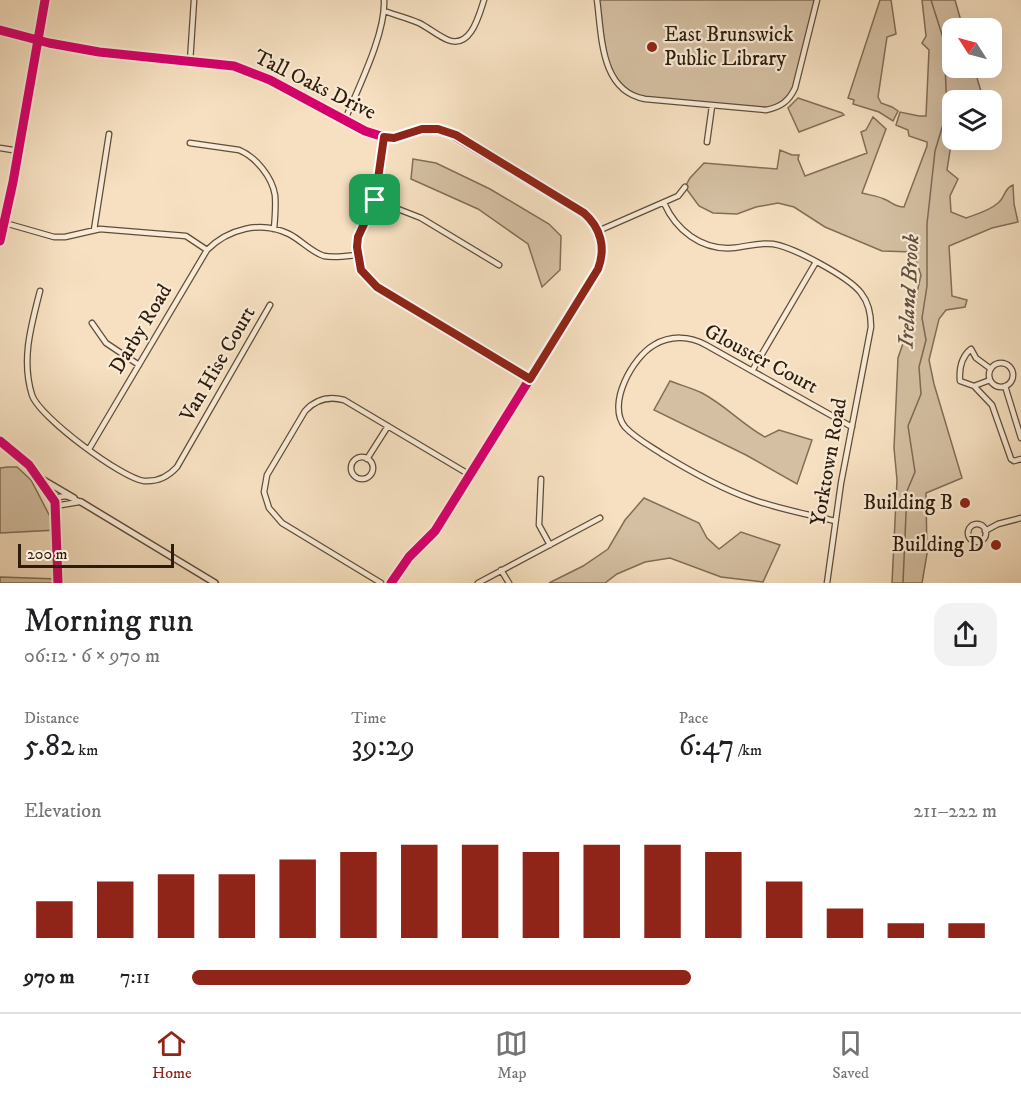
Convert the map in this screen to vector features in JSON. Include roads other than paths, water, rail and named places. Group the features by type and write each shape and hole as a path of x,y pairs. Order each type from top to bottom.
{"street":[{"path":"0,241 19,151 45,0"},
{"path":"190,62 194,0"},
{"path":"345,120 376,40 384,11 384,0"},
{"path":"384,11 417,22 450,41 461,39 471,33 477,23 484,0"},
{"path":"597,0 608,68 620,88 641,99 766,110 781,106 788,101 800,75 817,0"},
{"name":"Tall Oaks Drive","path":"0,30 49,43 99,52 234,66 253,73 365,131 384,137 394,138 416,130 446,131 584,213 598,231"},
{"path":"707,142 712,106"},
{"path":"94,230 109,134"},
{"path":"384,137 375,200 358,237 357,255 361,270 373,284 530,379"},
{"path":"190,143 239,150 259,165 275,195 274,229"},
{"path":"0,148 19,151"},
{"path":"391,583 409,557 435,531 598,269 602,251 598,231 678,196 685,187"},
{"path":"375,200 421,218 499,265"},
{"name":"Yorktown Road","path":"664,203 681,230 693,238 706,244 727,248 773,244 794,250 853,284 864,296 870,311 870,333 835,521 827,583"},
{"path":"5,223 54,237 65,237 94,230 186,236 207,250"},
{"name":"Darby Road","path":"88,449 207,250 219,240 240,230 274,229 289,234 323,255 332,257 357,255"},
{"path":"752,370 816,262"},
{"path":"40,291 27,342 28,380 32,394 35,402 49,418 88,449"},
{"name":"Van Hise Court","path":"88,449 137,480 155,480 171,474 194,439 270,305"},
{"path":"92,323 106,343 139,365"},
{"name":"Glouster Court","path":"835,521 753,499 696,473 641,440 625,427 621,419 619,401 624,383 642,355 650,347 665,340 681,338 697,340 852,427"},
{"path":"991,369 976,358 971,349 962,361 960,381 974,386 992,405 1011,459 1014,461 1021,459"},
{"path":"990,380 998,387 1005,386 1013,377 1011,369 1001,364 991,369"},
{"path":"990,380 991,369"},
{"path":"974,386 990,380"},
{"path":"1005,386 1021,435"},
{"path":"381,583 279,521 267,504 264,487 269,471 310,406 320,400 330,398 345,400 470,475"},
{"path":"367,459 388,426"},
{"path":"0,441 29,465 56,506 58,583"},
{"path":"358,458 367,459 372,464 371,473 363,478 357,477 351,469 353,463 358,458"},
{"path":"38,477 215,583"},
{"path":"541,478 539,525 550,545"},
{"path":"52,498 66,496 74,498"},
{"path":"56,506 81,502"},
{"path":"478,583 600,518"},
{"path":"985,531 998,524 1021,518"},
{"path":"501,570 509,583"}],"waterway":[{"name":"Ireland Brook","path":"903,583 907,491 915,472 908,426 921,394 919,367 926,340 922,318 927,286 927,224 935,151 947,111 944,41 931,0"}],"place":[{"name":"East Brunswick Public Library","path":"652,47"},
{"name":"Building B","path":"965,503"},
{"name":"Building D","path":"996,545"}]}
